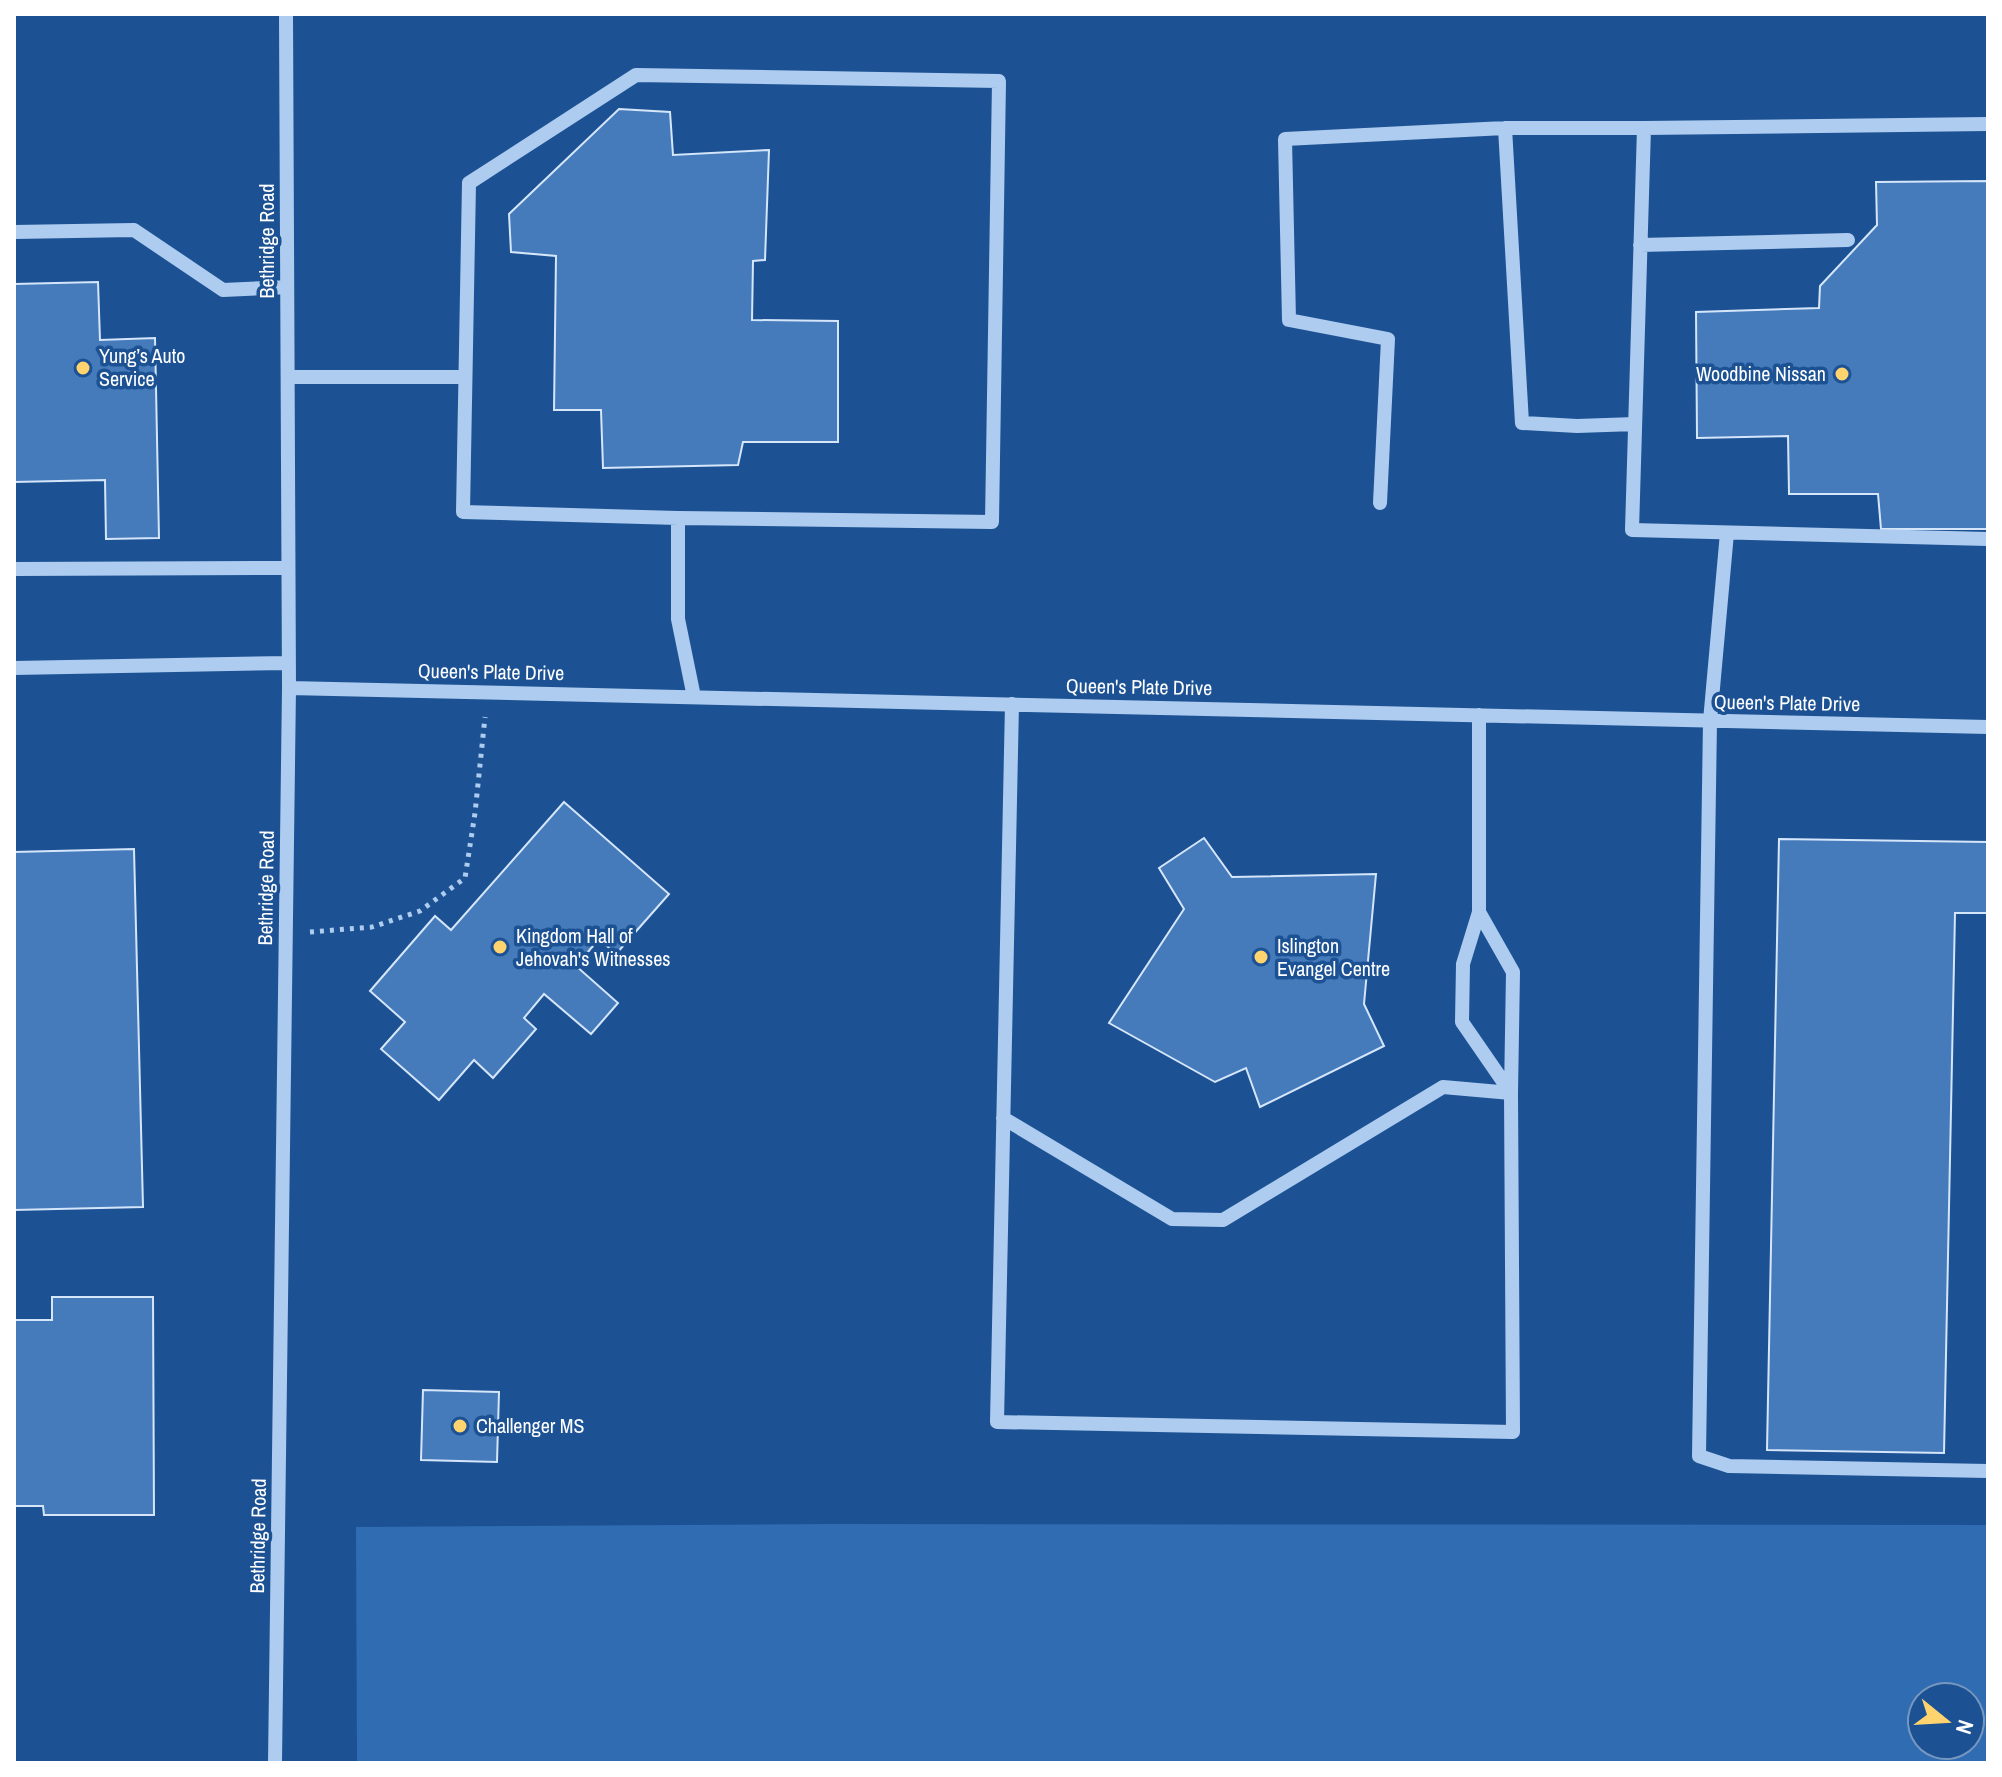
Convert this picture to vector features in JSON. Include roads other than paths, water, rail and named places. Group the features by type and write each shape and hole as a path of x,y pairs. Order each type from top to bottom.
{"street":[{"name":"Bethridge Road","path":"275,1763 289,688 286,14"},
{"path":"636,75 999,81 992,522 678,518 463,512 469,183 636,75"},
{"path":"1380,503 1388,339 1289,320 1285,139 1505,128 1988,124"},
{"path":"1505,128 1522,423 1577,426 1635,424"},
{"path":"1644,128 1632,530 1988,539"},
{"path":"14,232 134,230 223,290 287,287"},
{"path":"1640,245 1848,240"},
{"path":"288,377 465,377"},
{"path":"678,518 678,619 694,697"},
{"path":"1727,533 1710,721 1699,1456 1729,1466 1988,1471"},
{"path":"14,569 288,568"},
{"path":"14,668 288,663"},
{"name":"Queen's Plate Drive","path":"289,688 1988,727"},
{"path":"1012,704 997,1422 1513,1432 1513,972 1479,912"},
{"path":"1479,715 1479,912 1463,964 1462,1022 1511,1093"},
{"path":"1003,1118 1172,1219 1223,1220 1443,1087 1511,1093"}],"place":[{"name":"Yung’s Auto Service","path":"83,368"},
{"name":"Woodbine Nissan","path":"1842,374"},
{"name":"Kingdom Hall of Jehovah's Witnesses","path":"500,947"},
{"name":"Islington Evangel Centre","path":"1261,957"},
{"name":"Challenger MS","path":"460,1426"}]}
